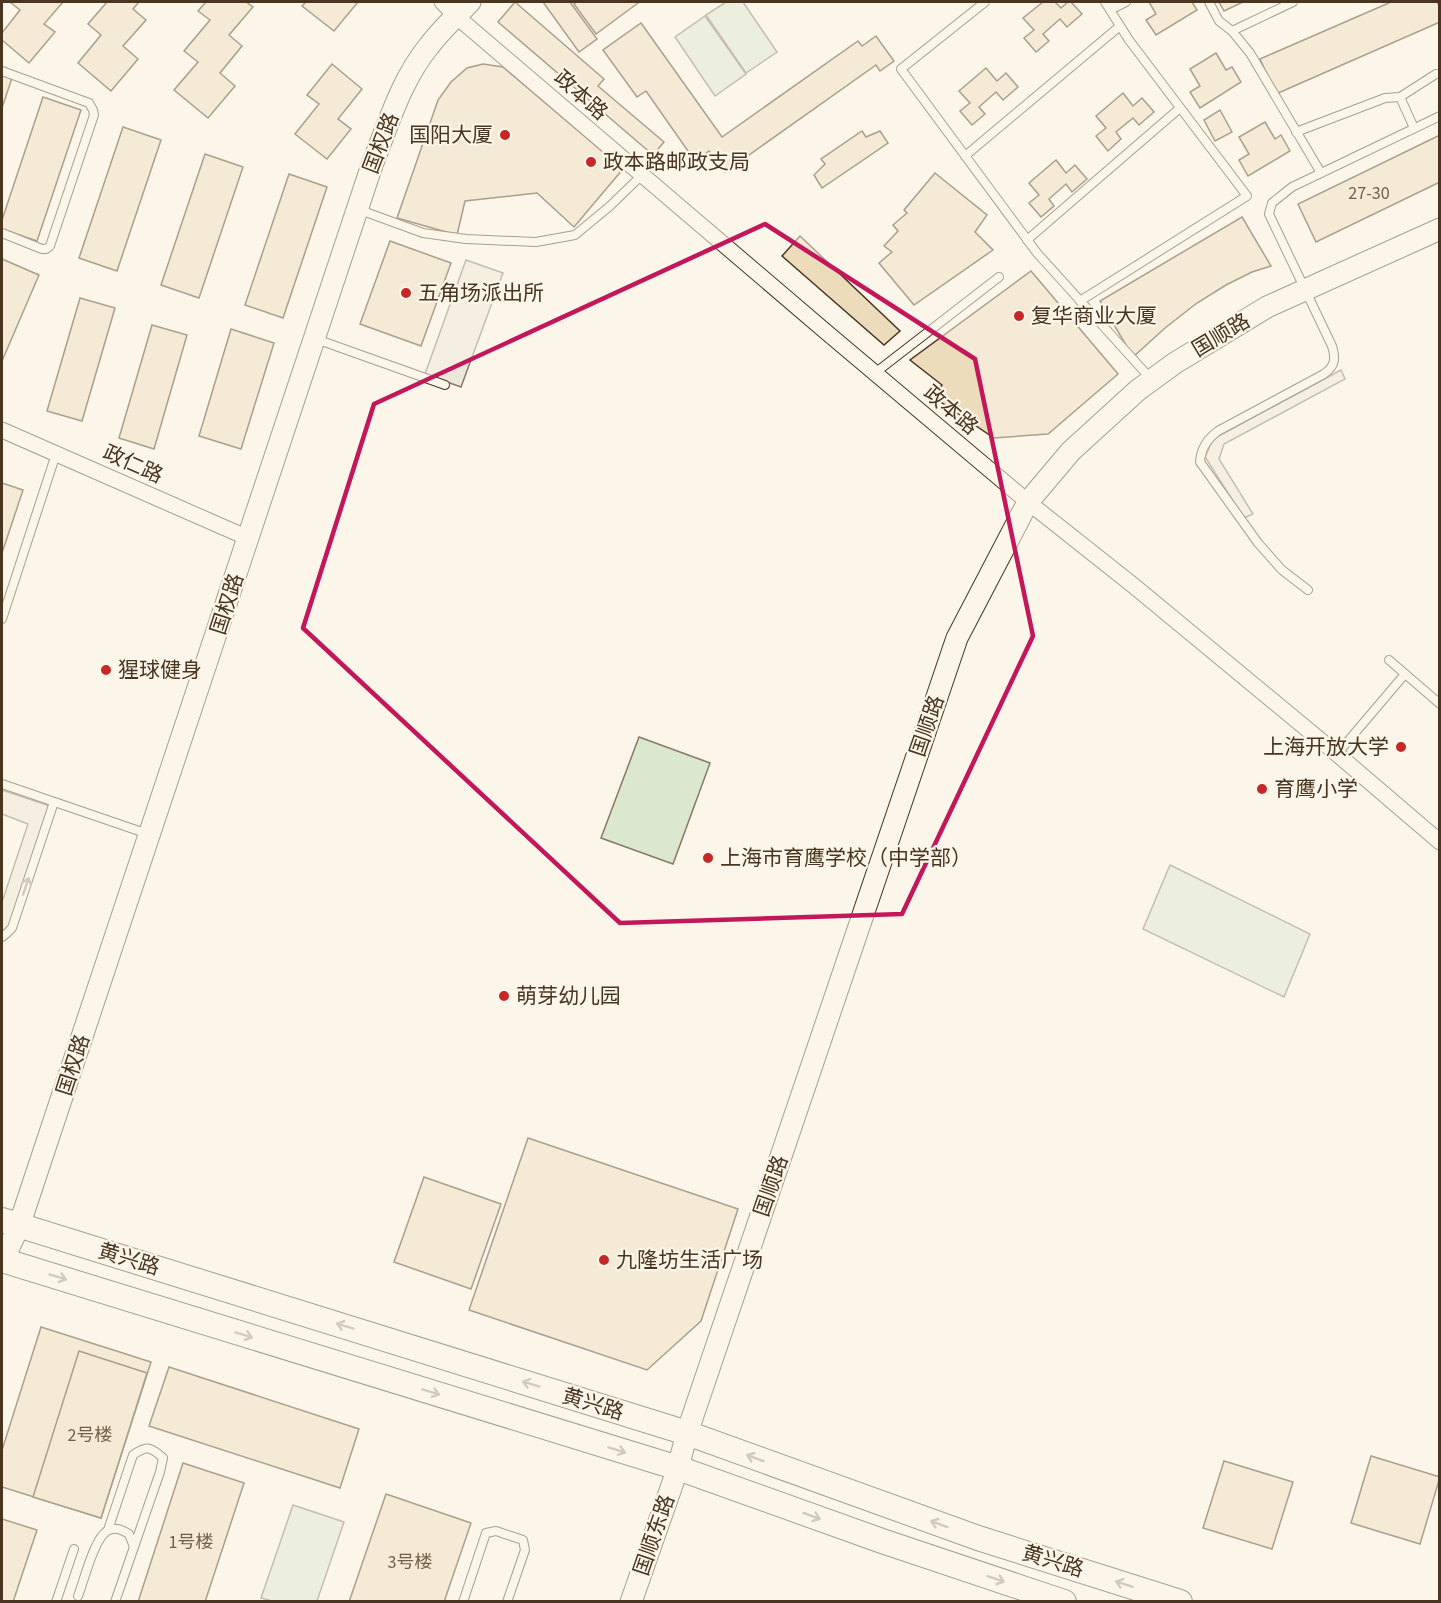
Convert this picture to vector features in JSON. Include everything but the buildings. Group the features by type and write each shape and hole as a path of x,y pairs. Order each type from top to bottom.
{"main road":[{"name":"黄兴路","path":"10,1223 687,1433 978,1538 1180,1602"},
{"name":"黄兴路","path":"2,1261 678,1468 1049,1599"}],"street":[{"name":"政本路","path":"456,6 642,175 874,373 1337,754 1440,842"},
{"name":"国权路","path":"2,1261 10,1223 150,834 372,165 399,96 456,6"},
{"name":"国顺路","path":"678,1468 687,1433 957,638 1028,502 1071,451 1110,414 1175,363 1267,307 1440,229"},
{"name":"政仁路","path":"2,430 248,538"},
{"name":"国顺东路","path":"631,1602 678,1468"}],"lane":[{"path":"984,2 901,69 1037,253 1152,380"},
{"path":"1080,301 1247,196 1129,40 1105,2"},
{"path":"1113,2 1116,7 1126,2"},
{"path":"1209,2 1219,21 1250,52 1321,173"},
{"path":"1232,32 1293,2"},
{"path":"965,156 1120,26"},
{"path":"2,71 89,103 94,115 50,246 42,249 2,233"},
{"path":"1296,132 1384,98 1400,97 1436,74"},
{"path":"1400,97 1414,128"},
{"path":"1027,240 1180,108"},
{"path":"1308,590 1282,570 1258,543 1200,462 1203,446 1218,431 1324,374 1333,365 1335,354 1332,346 1269,214 1272,203 1292,188 1440,116"},
{"path":"358,209 423,233 466,239 536,243 574,235 610,206 642,175"},
{"path":"874,373 999,277"},
{"path":"315,338 444,385"},
{"path":"2,619 56,454"},
{"path":"1389,660 1440,704"},
{"path":"1337,754 1405,674"},
{"path":"2,784 150,834"},
{"path":"2,937 12,928 54,802"},
{"path":"78,1596 96,1544 108,1530 133,1455 143,1448 153,1449 163,1458 115,1602"},
{"path":"108,1530 121,1529 129,1534 134,1547"},
{"path":"463,1602 486,1533 496,1531 523,1540 525,1550 507,1602"},
{"path":"56,1602 74,1549"}],"highlighted area":[{"path":"765,224 975,359 1033,636 902,914 620,923 303,628 374,404"}],"green space":[{"path":"726,2 743,2 777,52 746,73 706,15"},
{"path":"705,16 746,74 715,96 675,37"},
{"path":"639,737 710,763 673,864 601,838"},
{"path":"1170,865 1310,934 1284,997 1143,929"},
{"path":"293,1505 344,1522 317,1601 272,1601 261,1598"}],"shaded area":[{"path":"466,260 503,273 461,387 425,374"},
{"path":"1341,370 1345,379 1224,444 1219,459 1253,514 1244,518 1205,457 1213,439"},
{"path":"2,790 50,806 9,928 2,934 2,902 28,824 2,814"}],"place":[{"name":"国阳大厦","path":"505,135"},
{"name":"政本路邮政支局","path":"591,162"},
{"name":"五角场派出所","path":"406,293"},
{"name":"复华商业大厦","path":"1019,316"},
{"name":"猩球健身","path":"106,670"},
{"name":"上海开放大学","path":"1401,747"},
{"name":"育鹰小学","path":"1262,789"},
{"name":"上海市育鹰学校（中学部）","path":"708,858"},
{"name":"萌芽幼儿园","path":"504,996"},
{"name":"九隆坊生活广场","path":"604,1260"}]}
